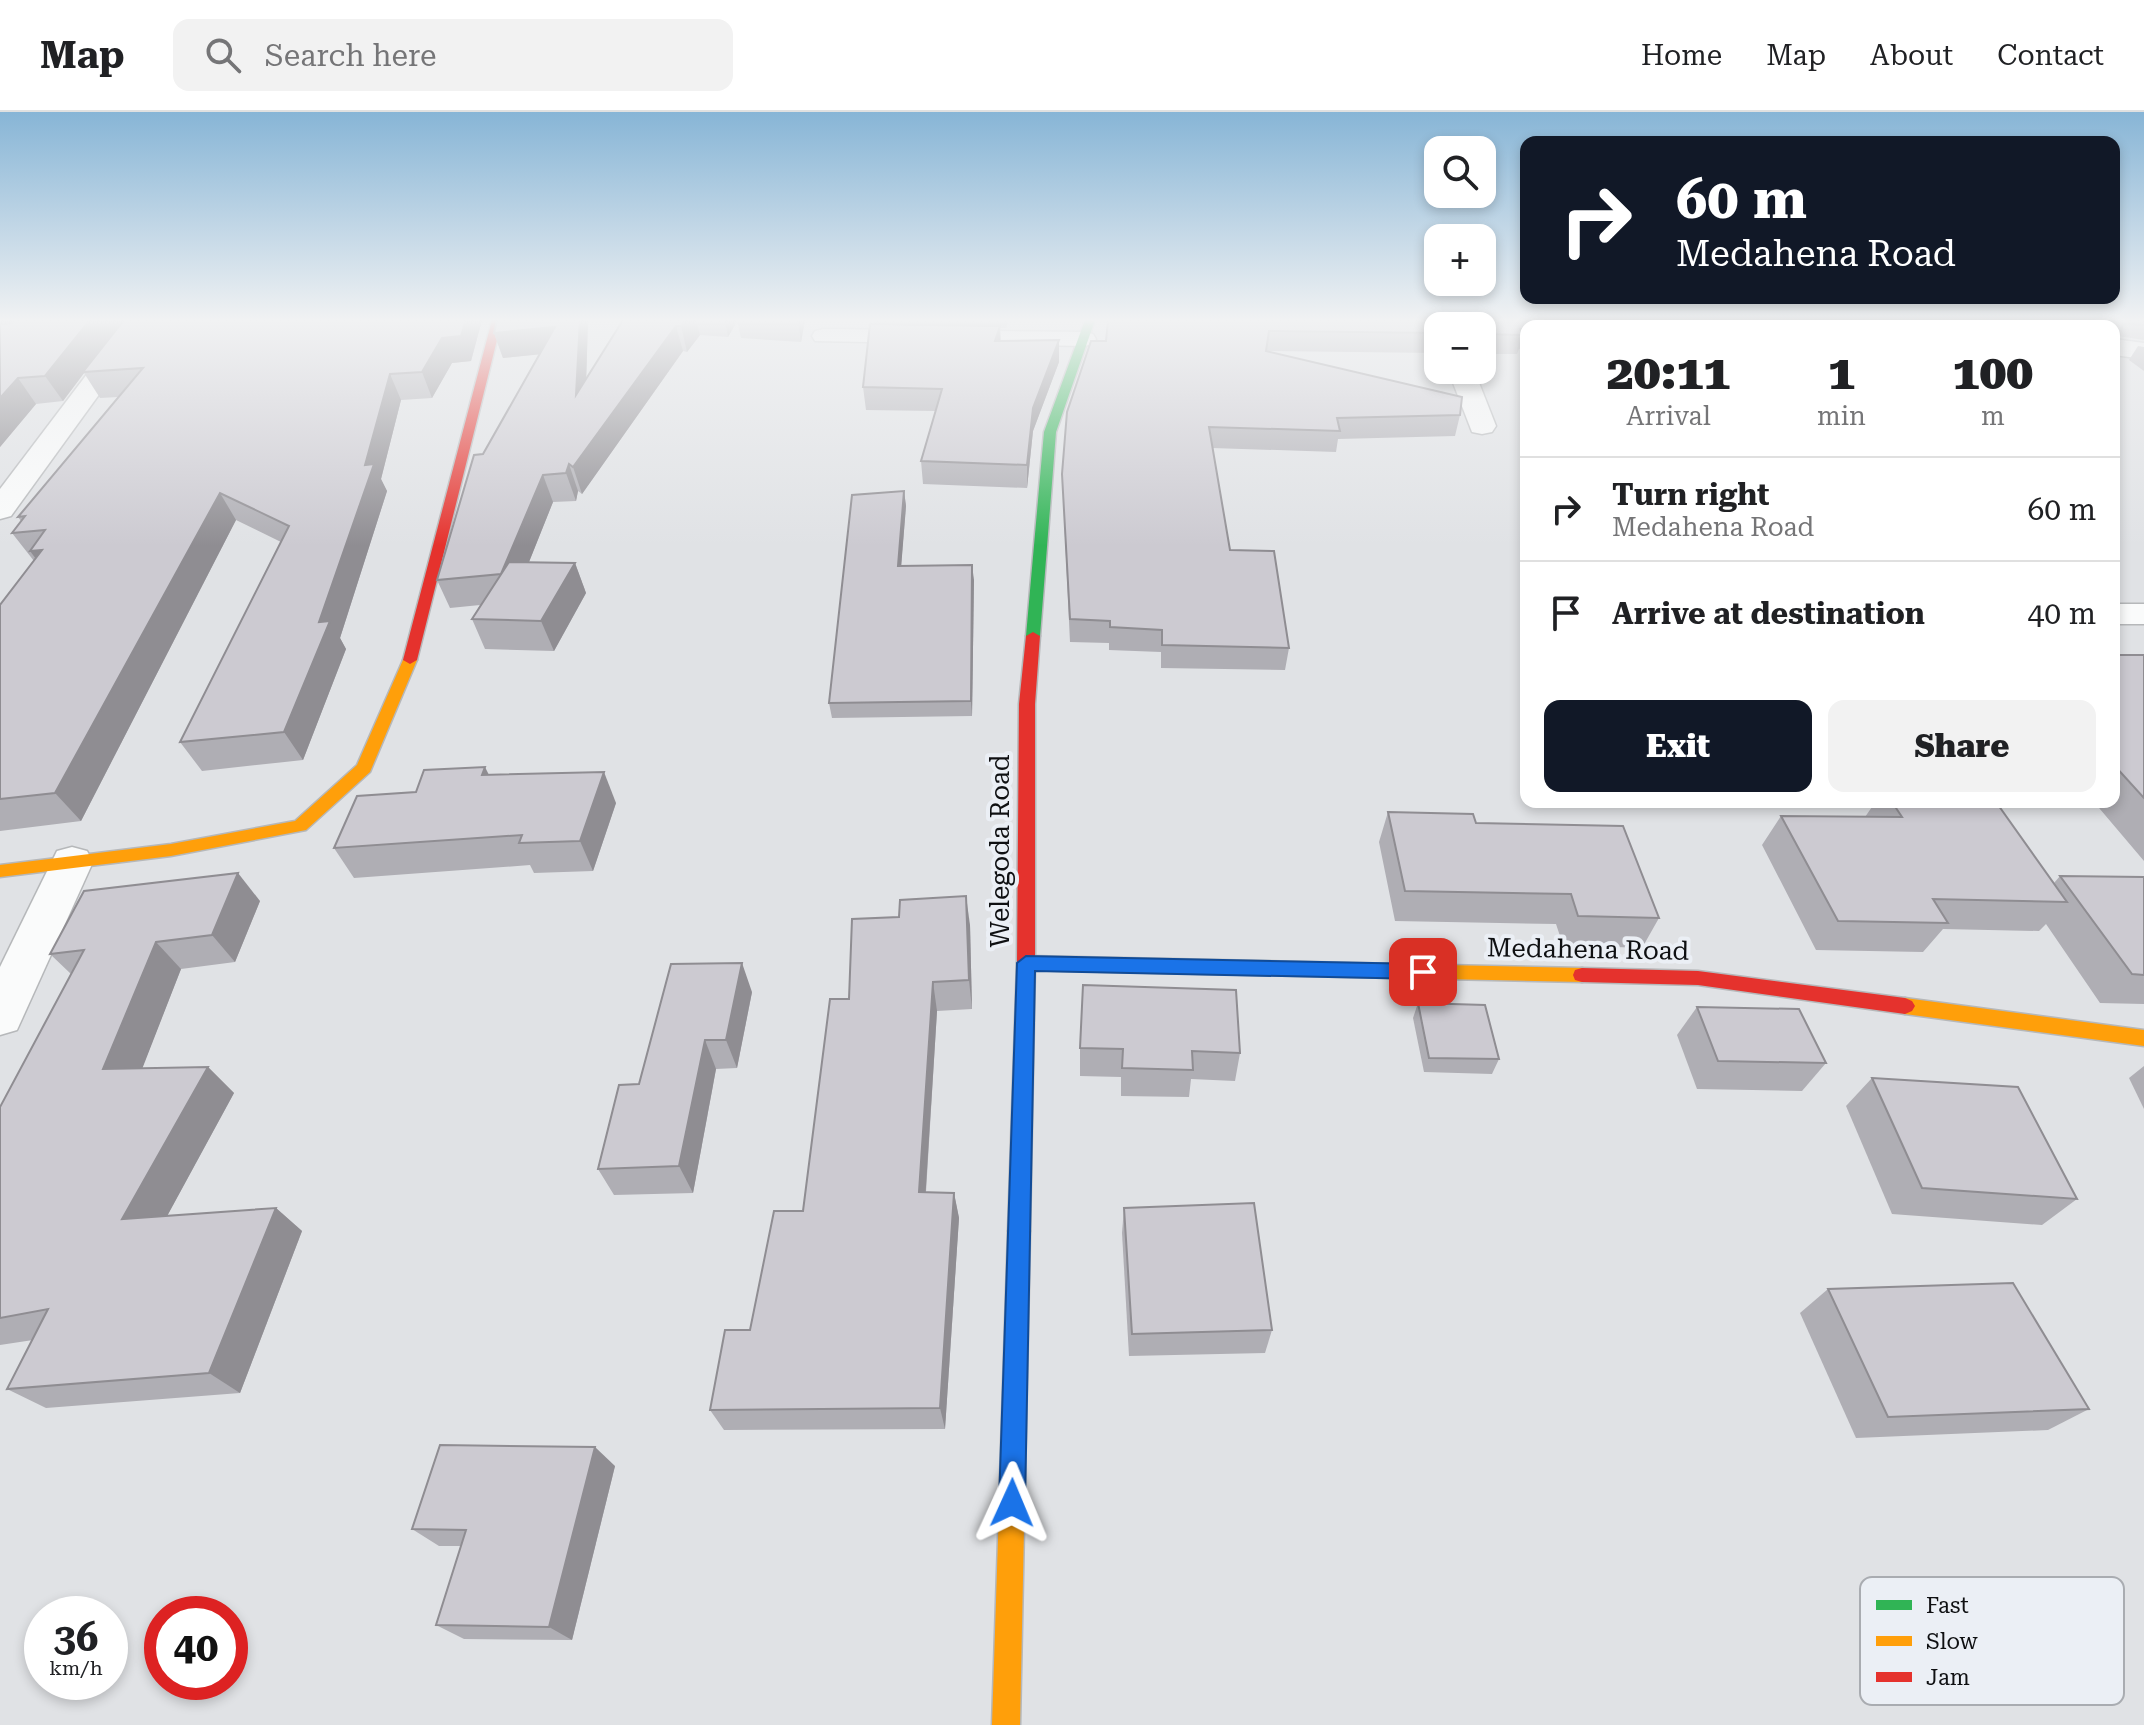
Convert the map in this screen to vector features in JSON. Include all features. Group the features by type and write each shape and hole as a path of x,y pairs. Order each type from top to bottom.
{"street":[{"path":"0,510 85,395"},
{"path":"0,871 171,850 300,826 364,768 416,647 478,395"},
{"name":"Welegoda Road","path":"1006,1725 1026,963 1027,704 1050,432 1063,395"},
{"path":"1470,395 1482,426"},
{"path":"2120,614 2144,614"},
{"path":"0,1016 72,862"},
{"name":"Medahena Road","path":"1026,963 1698,978 2144,1038"}],"building":[{"path":"120,395 384,395 365,465 374,464 319,622 330,621 284,732 180,742 289,526 220,493 55,793 0,799 0,605 42,550 30,551 45,530 12,533 25,516 18,517"},
{"path":"516,395 625,395 573,467 569,464 566,473 543,475 501,574 437,580 474,455 483,454"},
{"path":"940,395 1038,395 1033,408 1027,465 921,461"},
{"path":"1073,395 1462,397 1460,415 1337,418 1340,431 1209,427 1230,550 1274,551 1289,648 1162,645 1162,630 1110,627 1110,621 1070,619 1062,474 1067,412"},
{"path":"904,491 898,566 972,565 971,701 829,703 852,495"},
{"path":"509,562 575,563 541,621 472,619"},
{"path":"2120,655 2144,655 2144,798 2120,772"},
{"path":"485,767 482,775 604,772 580,841 519,843 522,835 334,848 357,796 416,792 424,770"},
{"path":"1896,808 2000,808 2067,902 1933,899 1948,923 1838,921 1781,816 1902,817"},
{"path":"1388,812 1473,814 1476,823 1623,826 1659,918 1578,916 1571,894 1405,891"},
{"path":"238,873 212,935 156,942 103,1069 208,1067 122,1219 276,1208 209,1373 7,1389 48,1309 0,1318 0,1107 84,950 50,954 84,891"},
{"path":"2060,876 2144,877 2144,975 2132,974"},
{"path":"966,896 969,980 933,982 919,1192 954,1193 940,1408 710,1410 725,1330 750,1330 774,1211 803,1211 830,999 849,999 852,919 899,917 900,900"},
{"path":"742,963 726,1040 705,1040 679,1166 598,1169 619,1085 639,1084 671,964"},
{"path":"1083,985 1236,990 1240,1053 1192,1051 1193,1070 1122,1068 1123,1049 1080,1048"},
{"path":"1418,1003 1485,1005 1499,1059 1429,1058"},
{"path":"1697,1007 1799,1009 1826,1063 1718,1061"},
{"path":"1872,1078 2018,1087 2077,1199 1922,1188"},
{"path":"1254,1203 1272,1330 1132,1334 1124,1208"},
{"path":"2013,1283 2089,1409 1888,1417 1828,1289"},
{"path":"440,1445 595,1447 549,1627 436,1625 466,1530 412,1529"}],"traffic: fast":[{"path":"1033,636 1050,432 1063,395"}],"traffic: slow":[{"path":"0,871 171,850 300,826 364,768 410,660"},
{"path":"1026,963 1582,975"},
{"path":"1905,1006 2144,1038"},
{"path":"1006,1725 1019,1231"}],"traffic: jam":[{"path":"410,660 478,395"},
{"path":"1019,1231 1026,963 1027,704 1033,636"},
{"path":"1582,975 1698,978 1905,1006"}],"route":[{"path":"1012,1503 1026,963 1423,972"}]}
